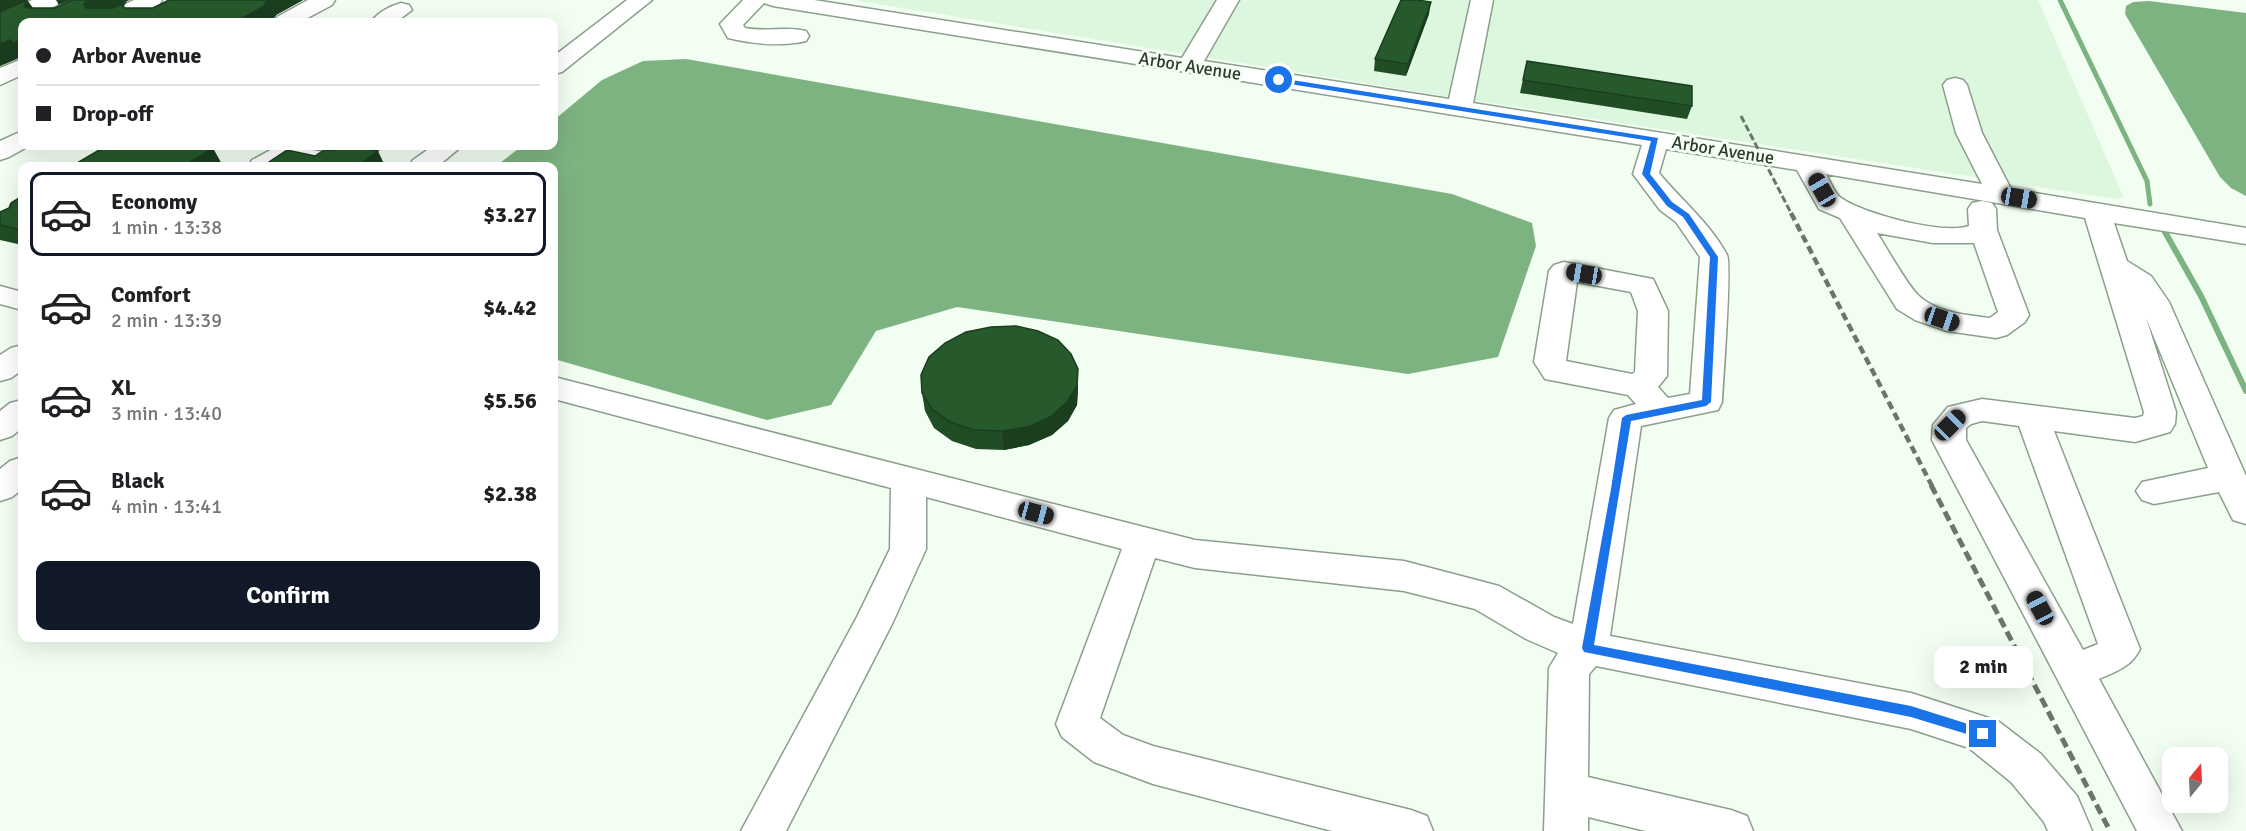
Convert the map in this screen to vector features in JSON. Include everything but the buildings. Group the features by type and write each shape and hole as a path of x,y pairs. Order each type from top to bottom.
{"street":[{"path":"115,18 151,0"},
{"path":"292,18 324,0"},
{"path":"558,64 641,0"},
{"path":"755,0 731,24 736,33 751,38 773,39 798,36"},
{"name":"Arbor Avenue","path":"773,0 1990,193 2246,236"},
{"path":"1189,66 1228,0"},
{"path":"1460,109 1482,0"},
{"path":"154,18 171,9"},
{"path":"388,18 401,10"},
{"path":"27,18 54,12"},
{"path":"0,24 18,20"},
{"path":"0,46 18,37"},
{"path":"558,45 578,48"},
{"path":"0,78 18,68"},
{"path":"1851,214 1908,302 1926,313 1958,324 1996,328 2014,315 1983,230 1994,179 1969,132 1955,85"},
{"path":"0,125 18,129"},
{"path":"1656,140 1646,174 1670,204 1686,216 1714,257 1706,402 1626,418 1588,648 1569,668 1566,811 1731,831"},
{"path":"0,152 18,141"},
{"path":"268,162 288,150"},
{"path":"294,150 332,161"},
{"path":"426,162 437,150"},
{"path":"1807,164 1829,203 1875,224 1933,235 1967,236 1983,230"},
{"path":"2097,211 2160,412 2158,424 2134,430 1982,410 1960,415 1950,425 1950,440 2160,831"},
{"path":"2115,266 2141,282 2154,302 2229,477 2246,511"},
{"path":"0,296 18,300"},
{"path":"0,370 18,358"},
{"path":"1638,386 1661,411"},
{"path":"558,389 1195,554 1404,576 1486,597 1540,628 1588,648 1911,711 1983,734 2026,768 2062,810 2070,831"},
{"path":"0,428 18,414"},
{"path":"2032,417 2120,649 2110,657 2074,671"},
{"path":"0,488 18,473"},
{"path":"2154,491 2229,477"},
{"path":"763,831 873,624 908,549 908,480"},
{"path":"1143,541 1077,724 1109,749 1153,765 1411,831"}],"shaded area":[{"path":"853,0 2038,0 2123,196 2117,199 1444,96"},
{"path":"2149,1 2246,13 2246,196 2231,188 2220,177 2125,14 2126,6 2133,2"},
{"path":"686,59 1452,194 1532,223 1536,246 1498,357 1408,374 957,307 876,331 831,405 767,420 558,360 558,162 501,162 517,150 558,150 558,117 602,80 643,61"}],"waterway":[{"path":"2060,0 2147,181 2150,204"},
{"path":"2165,232 2201,296 2246,391"}],"railway":[{"path":"1741,116 1792,215"},
{"path":"1791,213 1932,486"},
{"path":"1931,485 2110,831"}],"route":[{"path":"1279,80 1656,140 1646,174 1670,204 1686,216 1714,257 1706,402 1626,418 1588,648 1742,680 1911,711 1983,734"}]}
